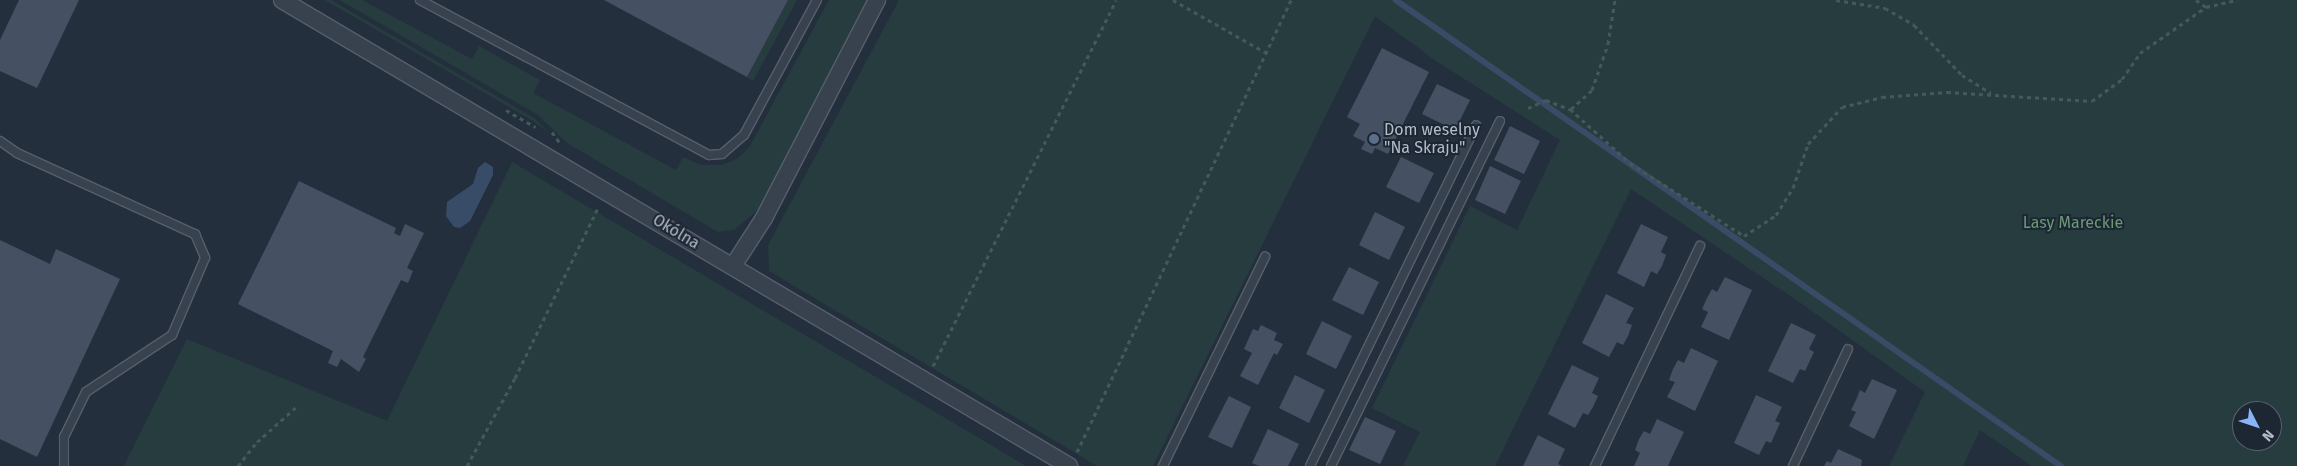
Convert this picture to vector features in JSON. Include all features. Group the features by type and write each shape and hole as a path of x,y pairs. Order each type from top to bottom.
{"street":[{"name":"Okólna","path":"282,0 607,190 925,381 1072,462"},
{"path":"733,266 764,218 877,0"}],"lane":[{"path":"420,0 709,155 722,154 744,135 817,0"},
{"path":"1331,466 1500,121"},
{"path":"1310,466 1476,124"},
{"path":"0,140 17,153 195,234 205,258 172,335 86,392 64,437 64,466"},
{"path":"1595,466 1700,246"},
{"path":"1163,466 1265,257"},
{"path":"1793,466 1848,348"}],"path":[{"path":"925,381 1116,0"},
{"path":"1173,0 1265,52"},
{"path":"1072,462 1291,0"},
{"path":"1570,109 1592,90 1608,44 1615,0"},
{"path":"1836,0 1886,8 1914,26 1962,75 1992,93"},
{"path":"2196,0 2206,7"},
{"path":"1528,108 1546,100 1570,109 1630,163 1744,236 1776,215 1794,188 1808,144 1842,107 1882,98 1947,92 1992,93 2039,100 2092,101 2122,79 2140,54 2206,7 2237,0"},
{"path":"467,466 515,378 607,190"},
{"path":"238,466 257,442 296,407"}],"green space":[{"path":"325,0 331,0 534,118 550,134 533,121"},
{"path":"340,0 362,0 472,59 479,46 540,80 533,93 676,170 683,157 701,165 721,165 737,159 750,146 829,0 868,0 760,208 734,230 718,232 567,143 538,115"},
{"path":"788,0 797,0 753,81 747,77"},
{"name":"Lasy Mareckie","path":"899,0 2297,0 2297,466 2032,466 1980,430 1963,466 1889,466 1925,392 1805,306 1631,189 1495,466 1403,466 1420,432 1372,408 1470,206 1517,230 1560,140 1436,61 1375,16 1153,466 1097,466 769,271 768,245"},
{"path":"512,162 1026,466 124,466 187,339 387,421"}],"water":[{"path":"485,162 493,167 493,175 470,221 460,228 454,227 446,216 447,202 473,184 478,168"}],"building":[{"path":"19,0 79,0 37,88 0,71 0,40"},
{"path":"604,0 788,0 747,77"},
{"path":"1382,48 1429,72 1388,154 1375,148 1372,154 1361,149 1365,142 1353,136 1360,124 1347,117"},
{"path":"1437,84 1470,100 1455,130 1422,114"},
{"path":"1510,126 1540,141 1524,174 1494,160"},
{"path":"1401,157 1434,173 1419,203 1386,187"},
{"path":"1490,166 1521,181 1505,214 1475,200"},
{"path":"299,181 396,228 394,233 400,236 405,224 424,233 407,268 413,271 408,283 401,280 363,357 366,359 359,372 341,359 337,367 328,363 333,351 238,304"},
{"path":"1375,212 1405,227 1389,260 1359,245"},
{"path":"1641,224 1668,237 1661,252 1666,255 1662,266 1657,274 1651,271 1644,287 1617,273"},
{"path":"0,240 50,264 56,249 120,279 37,457 0,439"},
{"path":"1349,267 1379,282 1363,315 1332,300"},
{"path":"1725,277 1752,290 1729,340 1701,327 1708,312 1702,309 1707,298 1712,289 1717,292"},
{"path":"1606,294 1634,308 1626,323 1632,325 1628,336 1623,345 1617,342 1609,357 1582,343"},
{"path":"1322,321 1352,336 1336,369 1306,354"},
{"path":"1791,323 1816,335 1809,349 1814,352 1805,371 1800,369 1793,383 1768,371"},
{"path":"1261,325 1277,333 1274,340 1283,344 1277,355 1274,353 1258,385 1240,376 1252,353 1244,349 1253,329 1258,331"},
{"path":"1691,348 1718,361 1695,411 1667,397 1675,382 1669,380 1673,369 1678,360 1684,363"},
{"path":"1572,365 1599,378 1592,393 1598,396 1593,407 1588,415 1583,413 1575,428 1548,414"},
{"path":"1295,375 1325,390 1309,423 1279,408"},
{"path":"1872,379 1897,390 1874,439 1849,426 1856,412 1851,410 1860,390 1865,393"},
{"path":"1756,395 1782,407 1775,421 1780,423 1771,443 1766,441 1759,455 1734,443"},
{"path":"1229,396 1251,407 1232,448 1208,437"},
{"path":"1365,417 1396,431 1380,464 1349,450"},
{"path":"1657,419 1684,432 1668,466 1634,466 1640,453 1635,450 1639,439 1644,431 1650,434"},
{"path":"1268,429 1299,444 1288,466 1259,466 1252,463"},
{"path":"1538,435 1565,449 1558,464 1562,466 1523,466"},
{"path":"1838,449 1862,460 1861,466 1824,466 1827,461 1831,463"}],"waterway":[{"path":"1396,0 2061,466"}],"place":[{"name":"Dom weselny \"Na Skraju\"","path":"1374,139"}]}
